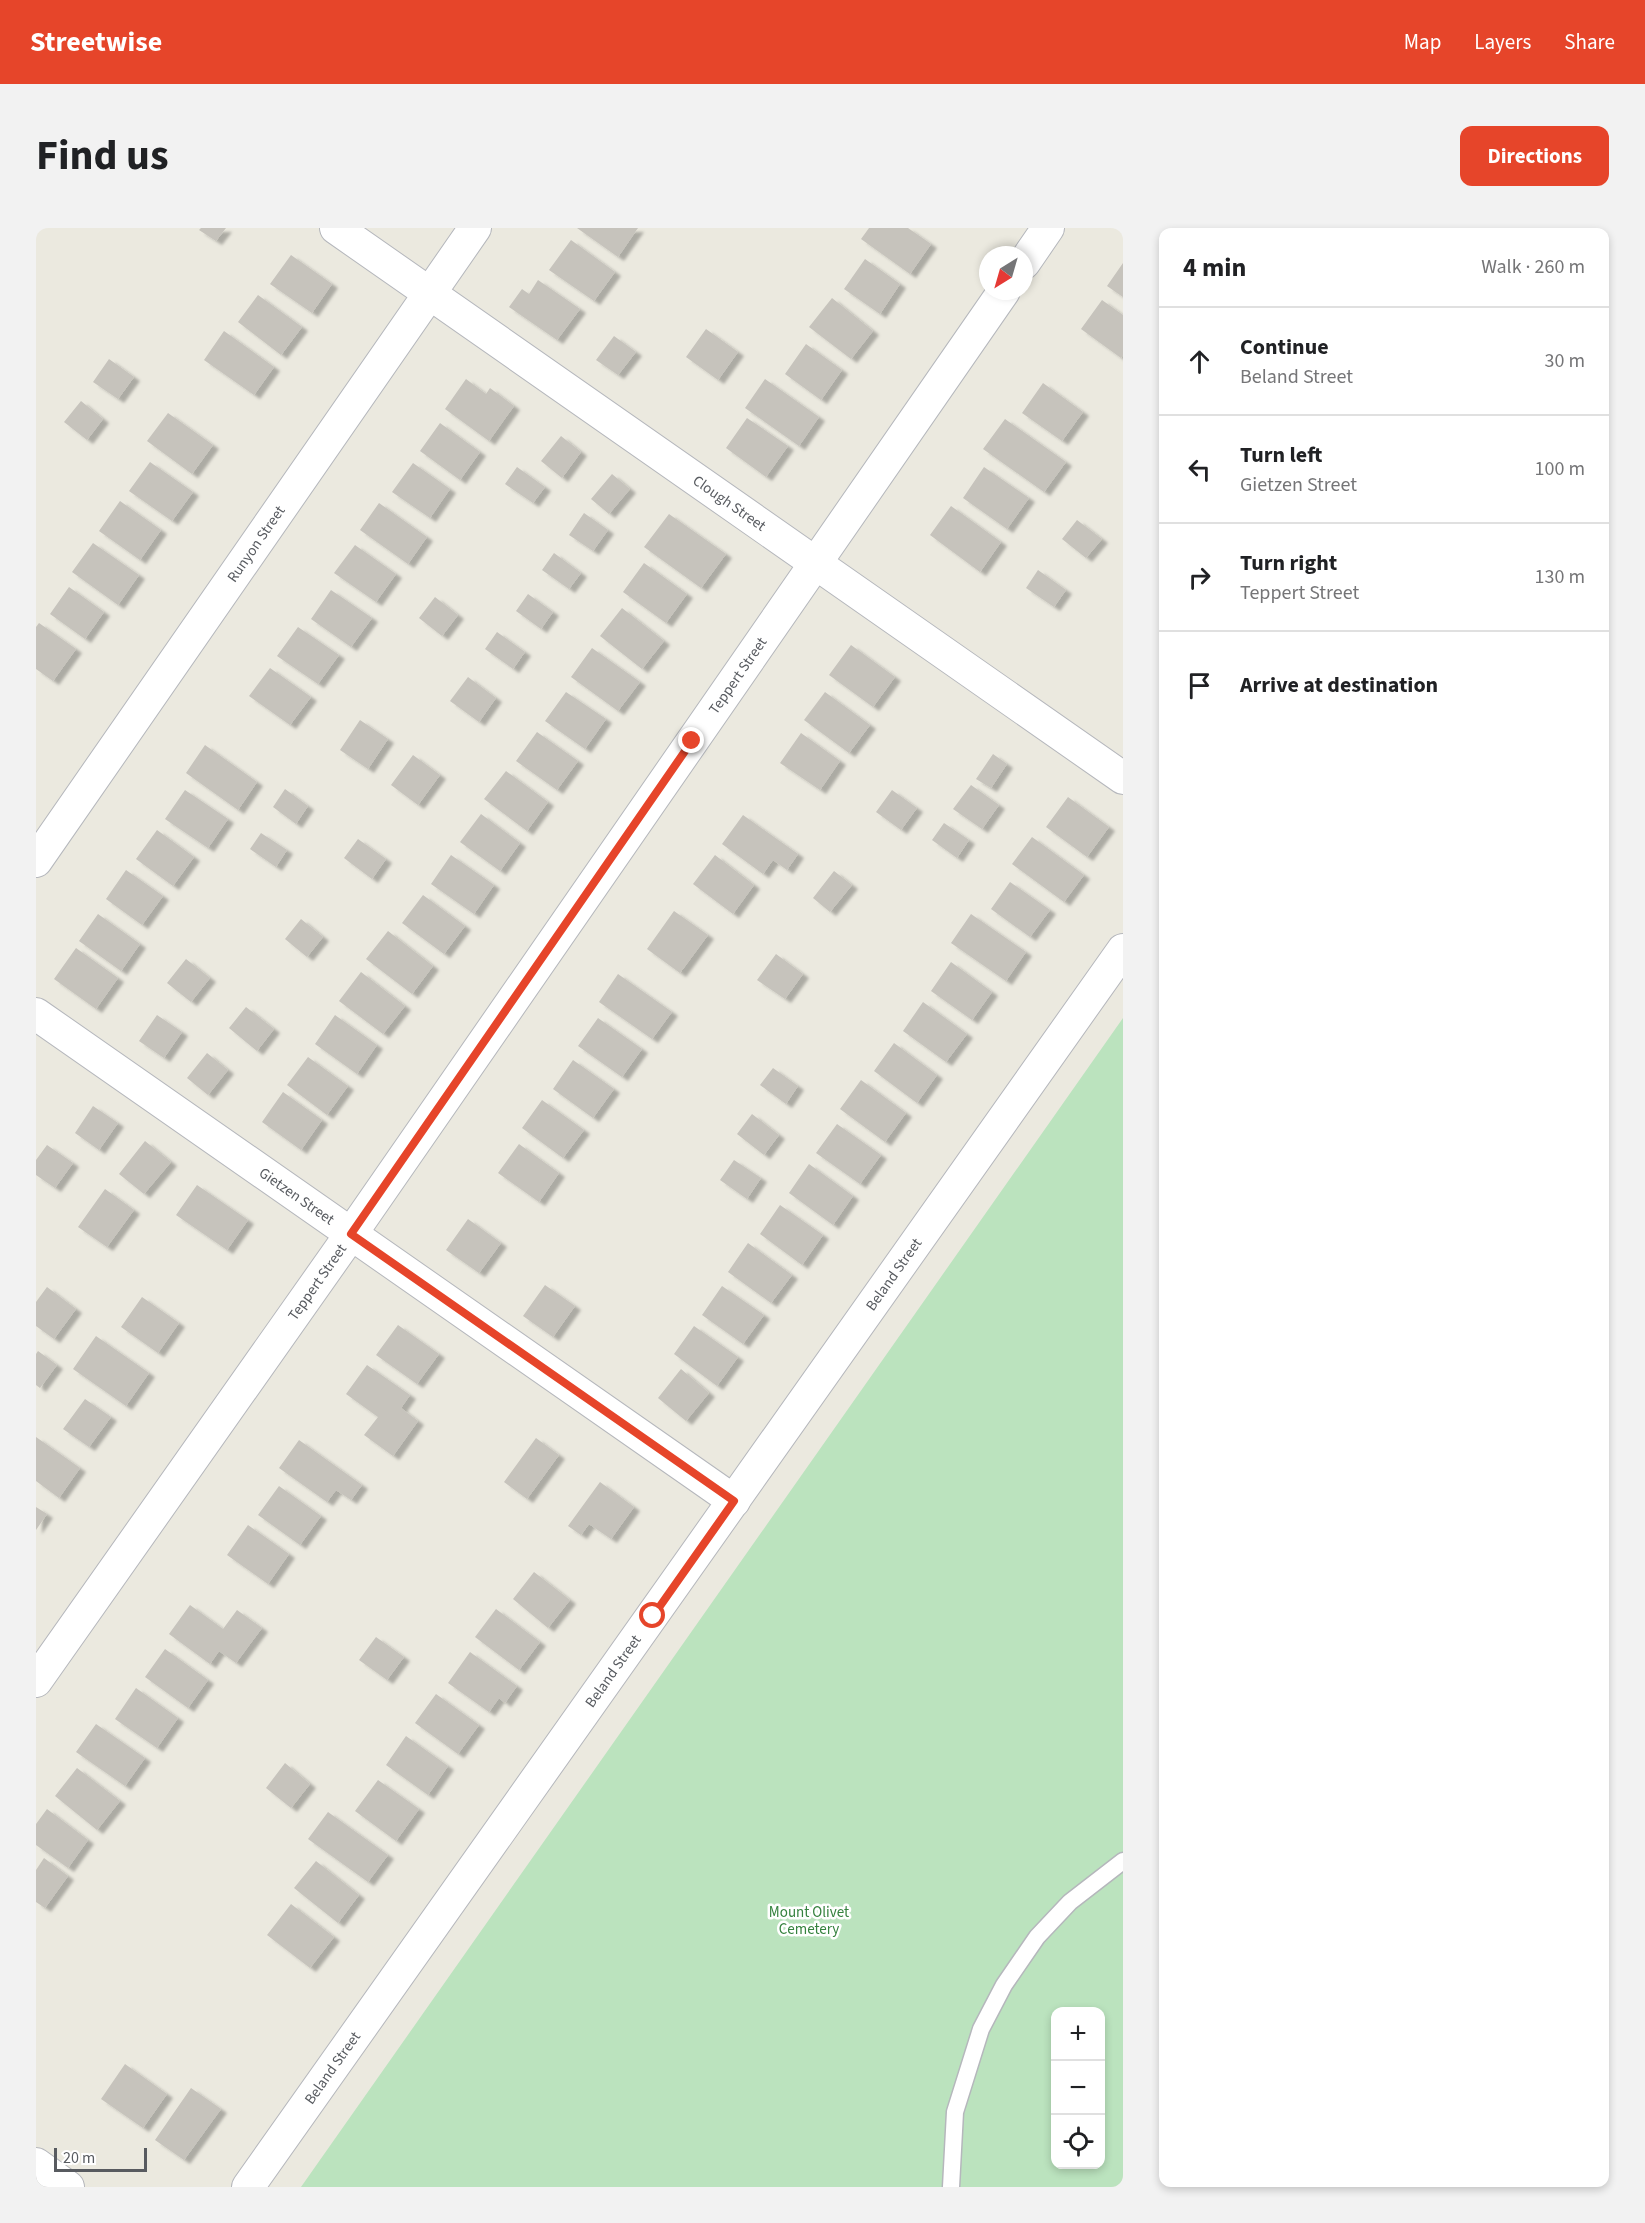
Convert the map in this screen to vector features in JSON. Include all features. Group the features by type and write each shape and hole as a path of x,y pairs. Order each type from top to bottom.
{"street":[{"name":"Clough Street","path":"336,228 1123,778"},
{"name":"Runyon Street","path":"36,861 475,228"},
{"path":"1033,250 1048,228"},
{"name":"Teppert Street","path":"36,1681 351,1234 998,300"},
{"name":"Beland Street","path":"248,2187 1123,950"},
{"name":"Gietzen Street","path":"36,1014 734,1501"},
{"path":"36,2164 68,2187"}],"lane":[{"path":"951,2187 951,2158 956,2112 981,2029 1004,1985 1037,1937 1070,1902 1123,1861"}],"green space":[{"name":"Mount Olivet Cemetery","path":"1123,1018 1123,2187 301,2187"}],"building":[{"path":"201,228 226,228 216,241 199,230"},
{"path":"577,228 638,228 618,257"},
{"path":"869,228 908,228 931,244 910,274 861,239"},
{"path":"571,240 615,272 594,301 549,270"},
{"path":"291,255 332,284 312,313 270,284"},
{"path":"865,259 900,284 880,314 844,289"},
{"path":"1123,263 1123,297 1107,286"},
{"path":"538,280 580,309 557,340 509,307 522,289 529,294"},
{"path":"258,295 302,327 281,355 238,322"},
{"path":"832,298 873,331 851,359 809,327"},
{"path":"1102,300 1123,315 1123,355 1121,358 1081,329"},
{"path":"706,329 738,352 718,380 686,357"},
{"path":"224,331 274,367 254,395 204,360"},
{"path":"614,336 636,352 618,375 596,360"},
{"path":"806,344 842,370 821,400 785,374"},
{"path":"109,359 134,377 118,399 93,382"},
{"path":"466,379 486,394 490,388 514,406 489,441 445,409"},
{"path":"765,379 819,417 799,446 745,408"},
{"path":"1043,383 1083,412 1062,441 1022,413"},
{"path":"81,401 103,419 87,440 64,422"},
{"path":"168,413 213,445 192,474 147,441"},
{"path":"747,418 788,446 766,477 726,448"},
{"path":"1005,419 1066,462 1044,492 983,449"},
{"path":"440,423 480,452 460,480 420,451"},
{"path":"561,436 581,452 562,478 541,461"},
{"path":"150,462 193,492 172,521 129,491"},
{"path":"413,463 450,489 430,518 392,492"},
{"path":"517,467 545,487 533,503 505,484"},
{"path":"984,467 1029,498 1007,529 963,498"},
{"path":"612,474 630,489 609,514 591,499"},
{"path":"120,501 161,530 140,560 99,531"},
{"path":"379,503 427,537 408,564 360,530"},
{"path":"951,506 1001,542 980,572 930,535"},
{"path":"584,513 608,530 593,551 569,535"},
{"path":"669,514 726,554 701,588 644,547"},
{"path":"1077,520 1102,539 1086,558 1062,539"},
{"path":"93,543 139,575 118,605 72,572"},
{"path":"355,545 396,574 376,602 334,573"},
{"path":"554,553 581,573 569,589 542,570"},
{"path":"644,563 687,594 666,623 623,592"},
{"path":"1038,570 1066,590 1054,607 1026,588"},
{"path":"69,587 104,612 85,639 50,614"},
{"path":"331,590 372,618 351,647 311,619"},
{"path":"528,594 553,612 541,629 516,611"},
{"path":"435,597 458,615 442,636 419,618"},
{"path":"622,608 664,641 642,669 600,636"},
{"path":"39,623 76,649 53,681 36,669 36,627"},
{"path":"298,627 339,655 318,684 277,656"},
{"path":"497,632 525,652 513,669 485,649"},
{"path":"851,645 895,677 873,707 829,675"},
{"path":"592,648 640,682 618,711 571,677"},
{"path":"270,668 311,697 290,725 249,696"},
{"path":"468,677 496,698 479,722 450,701"},
{"path":"566,692 606,719 585,749 545,721"},
{"path":"825,692 870,725 849,753 804,720"},
{"path":"360,720 388,739 368,769 340,750"},
{"path":"537,732 578,761 557,790 516,761"},
{"path":"801,733 840,761 820,790 780,763"},
{"path":"205,745 257,782 238,810 186,773"},
{"path":"993,754 1007,764 991,788 976,779"},
{"path":"413,755 440,775 418,805 391,785"},
{"path":"506,771 548,802 527,831 484,799"},
{"path":"971,785 999,805 982,829 953,809"},
{"path":"285,789 308,806 296,824 273,807"},
{"path":"185,790 228,819 208,848 165,819"},
{"path":"892,790 917,808 901,830 876,812"},
{"path":"1068,797 1109,827 1087,857 1046,827"},
{"path":"481,814 520,843 500,871 460,842"},
{"path":"743,815 798,854 787,870 773,860 763,874 722,844"},
{"path":"944,823 969,840 957,858 932,840"},
{"path":"157,830 194,857 173,886 136,859"},
{"path":"261,833 287,850 276,867 250,849"},
{"path":"1032,837 1084,875 1064,902 1012,864"},
{"path":"358,839 386,859 372,879 344,858"},
{"path":"451,855 494,885 474,914 431,884"},
{"path":"715,855 754,885 733,914 693,884"},
{"path":"126,870 163,896 142,925 106,899"},
{"path":"834,871 852,885 830,912 813,898"},
{"path":"1010,882 1050,910 1030,937 991,909"},
{"path":"423,895 465,926 444,954 402,923"},
{"path":"674,911 708,935 680,973 647,949"},
{"path":"98,914 140,944 121,971 79,941"},
{"path":"971,914 1026,952 1006,981 951,943"},
{"path":"301,919 323,937 307,957 285,939"},
{"path":"388,931 433,966 412,994 366,959"},
{"path":"76,948 118,978 96,1009 54,979"},
{"path":"776,954 803,974 785,999 757,980"},
{"path":"186,959 210,978 191,1002 167,983"},
{"path":"951,962 992,992 972,1020 931,991"},
{"path":"361,972 405,1006 383,1034 339,1001"},
{"path":"618,974 672,1012 652,1039 599,1002"},
{"path":"923,1002 967,1034 946,1062 903,1031"},
{"path":"246,1007 274,1029 257,1051 229,1028"},
{"path":"157,1015 182,1032 164,1058 139,1041"},
{"path":"335,1015 377,1045 357,1074 315,1044"},
{"path":"598,1018 642,1049 622,1077 578,1046"},
{"path":"894,1043 937,1075 917,1103 874,1071"},
{"path":"207,1053 228,1070 208,1095 187,1078"},
{"path":"308,1057 348,1086 327,1115 287,1085"},
{"path":"573,1060 614,1089 593,1118 553,1089"},
{"path":"773,1068 798,1086 786,1104 760,1085"},
{"path":"861,1080 906,1113 885,1142 840,1109"},
{"path":"283,1092 322,1120 301,1150 262,1122"},
{"path":"542,1100 584,1130 563,1158 522,1128"},
{"path":"93,1106 118,1123 99,1150 75,1133"},
{"path":"752,1114 779,1135 764,1155 737,1134"},
{"path":"837,1124 881,1155 860,1184 816,1153"},
{"path":"145,1141 171,1162 144,1194 119,1174"},
{"path":"519,1144 559,1173 539,1202 498,1173"},
{"path":"47,1145 73,1163 55,1188 36,1175 36,1160"},
{"path":"734,1160 761,1178 747,1199 720,1180"},
{"path":"809,1164 853,1196 833,1225 789,1193"},
{"path":"197,1185 248,1220 227,1250 176,1215"},
{"path":"105,1189 134,1210 107,1247 78,1227"},
{"path":"780,1205 823,1235 802,1265 760,1234"},
{"path":"468,1219 501,1243 479,1273 446,1250"},
{"path":"748,1243 792,1275 771,1303 728,1272"},
{"path":"545,1285 575,1306 553,1337 523,1316"},
{"path":"722,1286 764,1315 743,1344 702,1315"},
{"path":"47,1287 76,1309 54,1339 36,1326 36,1302"},
{"path":"142,1297 179,1323 158,1353 121,1327"},
{"path":"398,1325 439,1354 417,1384 376,1355"},
{"path":"694,1326 738,1357 717,1386 674,1354"},
{"path":"96,1336 149,1373 126,1406 73,1369"},
{"path":"38,1351 57,1365 40,1388 36,1385 36,1354"},
{"path":"367,1365 410,1395 401,1408 418,1421 393,1456 364,1435 378,1417 346,1394"},
{"path":"681,1369 709,1393 686,1421 658,1398"},
{"path":"85,1399 111,1417 89,1447 63,1429"},
{"path":"36,1437 80,1468 59,1498 36,1481"},
{"path":"536,1438 559,1455 527,1499 504,1482"},
{"path":"299,1440 362,1485 351,1500 336,1490 327,1502 279,1468"},
{"path":"600,1482 634,1507 611,1539 589,1524 581,1535 568,1526"},
{"path":"279,1486 321,1516 300,1545 258,1515"},
{"path":"36,1507 47,1514 36,1530"},
{"path":"248,1525 289,1554 268,1584 227,1555"},
{"path":"534,1572 570,1600 548,1628 513,1599"},
{"path":"190,1605 223,1629 237,1610 262,1628 236,1663 219,1651 210,1664 169,1634"},
{"path":"496,1609 540,1642 519,1670 475,1637"},
{"path":"376,1637 404,1657 387,1680 359,1660"},
{"path":"165,1649 208,1680 188,1708 145,1677"},
{"path":"470,1652 517,1686 505,1703 499,1698 489,1712 448,1683"},
{"path":"136,1688 178,1718 157,1748 115,1719"},
{"path":"436,1694 479,1725 458,1754 415,1723"},
{"path":"96,1724 145,1758 125,1786 76,1752"},
{"path":"406,1736 448,1766 428,1795 386,1765"},
{"path":"285,1763 310,1784 291,1808 266,1788"},
{"path":"77,1768 120,1801 97,1830 55,1796"},
{"path":"378,1780 419,1809 396,1841 355,1811"},
{"path":"47,1809 88,1840 68,1868 36,1845 36,1824"},
{"path":"328,1812 388,1855 368,1882 308,1839"},
{"path":"44,1858 68,1876 45,1908 36,1902 36,1870"},
{"path":"316,1861 359,1895 338,1923 294,1888"},
{"path":"291,1904 334,1937 310,1968 267,1935"},
{"path":"125,2064 167,2094 143,2128 101,2099"},
{"path":"191,2088 221,2109 184,2160 155,2140"}],"route":[{"path":"653,1616 734,1501 351,1234 692,741"}]}
